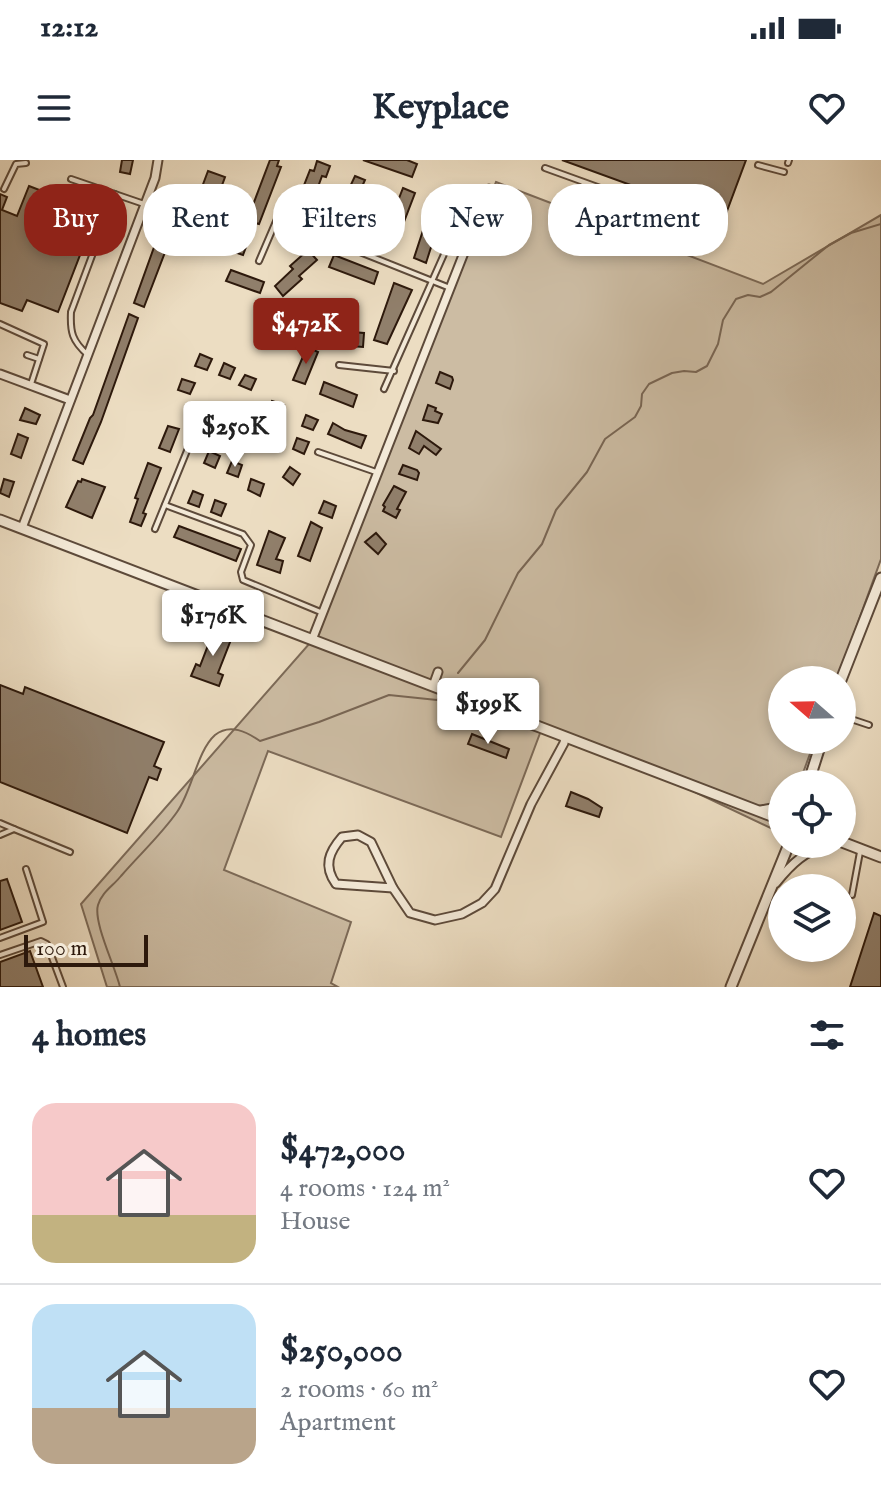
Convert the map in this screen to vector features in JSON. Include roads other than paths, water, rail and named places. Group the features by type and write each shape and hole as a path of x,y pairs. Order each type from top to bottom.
{"street":[{"path":"152,184 158,160"},
{"path":"22,528 143,207"},
{"path":"312,640 463,256"},
{"path":"0,374 70,400"},
{"path":"0,520 768,815"},
{"path":"846,666 881,578"},
{"path":"433,686 438,672"},
{"path":"393,888 336,884 329,874 328,861 342,837 358,835 371,842 393,888 410,913 435,920 462,914 482,903 495,889 531,804 565,737"},
{"path":"756,810 768,808"},
{"path":"856,847 881,857"},
{"path":"783,874 798,858"},
{"path":"731,987 768,898"}],"lane":[{"path":"4,189 16,164 26,163"},
{"path":"758,165 784,172"},
{"path":"545,168 590,184"},
{"path":"71,179 86,184"},
{"path":"259,261 277,219 450,288"},
{"path":"88,355 74,343 70,329 71,312 92,256"},
{"path":"384,389 444,256"},
{"path":"0,324 44,344 31,385"},
{"path":"27,355 39,359"},
{"path":"339,365 394,371"},
{"path":"155,529 202,414"},
{"path":"318,452 378,473"},
{"path":"165,505 243,534 251,545 241,572 243,580 323,613"},
{"path":"856,721 869,725"},
{"path":"0,823 70,852"},
{"path":"0,835 14,829"},
{"path":"856,875 861,849"},
{"path":"0,938 43,922 26,869"},
{"path":"0,955 41,941 47,944 63,987"}],"waterway":[{"path":"458,673 485,640 518,573 542,544 556,510 587,472 605,439 635,417 641,406 642,394 649,384 672,373 696,372 707,366 718,344 723,320 736,299 748,295 760,297 771,292 829,245 851,233 881,224"},
{"path":"120,987 101,933 98,905 105,893 177,812 204,751 215,735 232,729 260,741 389,695 437,700 440,697"}]}
